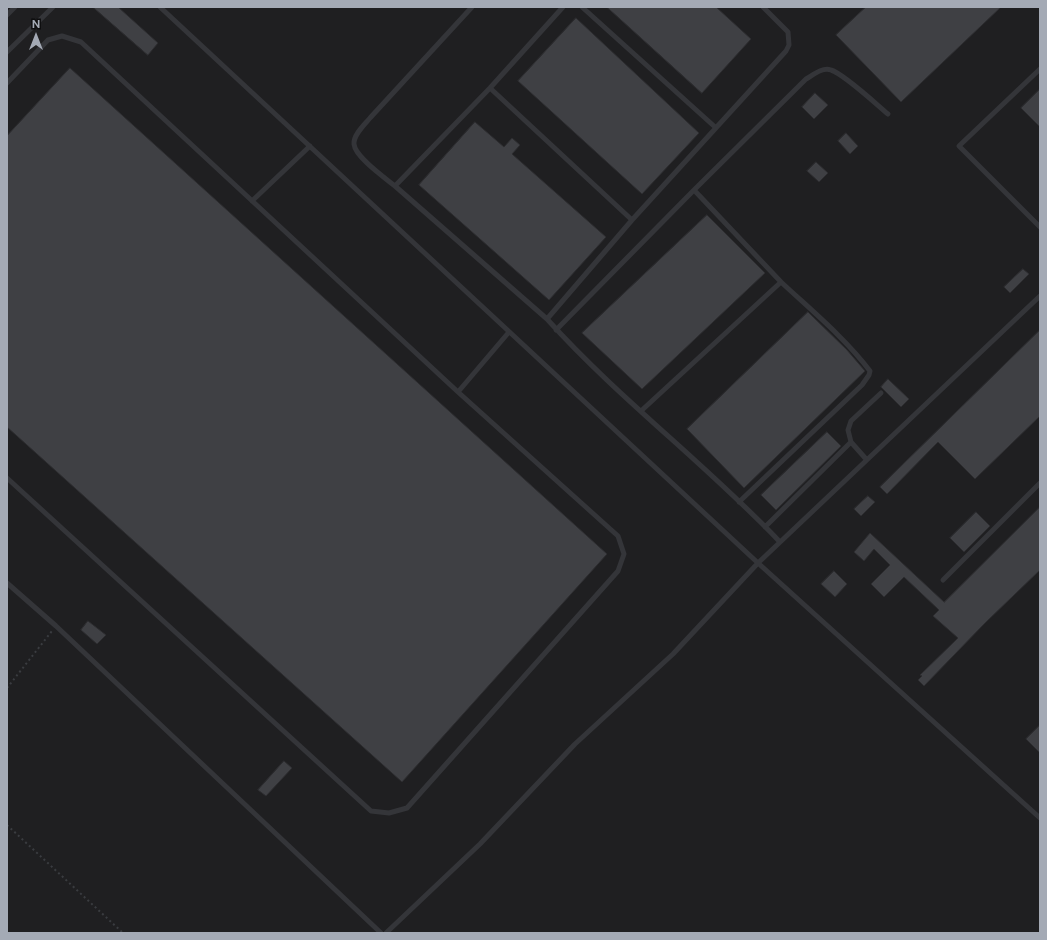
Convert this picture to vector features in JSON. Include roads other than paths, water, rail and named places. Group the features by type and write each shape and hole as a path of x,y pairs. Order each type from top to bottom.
{"lane":[{"path":"7,15 15,7"},
{"path":"7,52 53,7"},
{"path":"160,7 758,563 1040,818"},
{"path":"472,7 370,118 356,137 354,144 356,150 364,160 547,319 556,330 780,542"},
{"path":"395,186 490,88 563,7"},
{"path":"582,7 715,127"},
{"path":"547,319 632,220 715,127 786,51 789,45 788,32 763,7"},
{"path":"7,83 48,40 62,36 81,42 458,392 618,536 624,554 618,571 407,808 389,813 371,811 7,478"},
{"path":"1040,69 959,146 1040,227"},
{"path":"556,330 806,79 820,70 831,70 852,84 888,114"},
{"path":"490,88 632,220"},
{"path":"252,201 310,146"},
{"path":"694,190 781,282 844,341 870,371 862,385 739,502"},
{"path":"641,411 781,282"},
{"path":"386,933 480,844 575,744 673,654 758,563 866,459 1040,296"},
{"path":"458,392 509,332"},
{"path":"866,459 851,442 848,430 851,421 882,393"},
{"path":"765,527 851,442"},
{"path":"943,580 1040,483"},
{"path":"7,583 56,626 382,933"}]}
